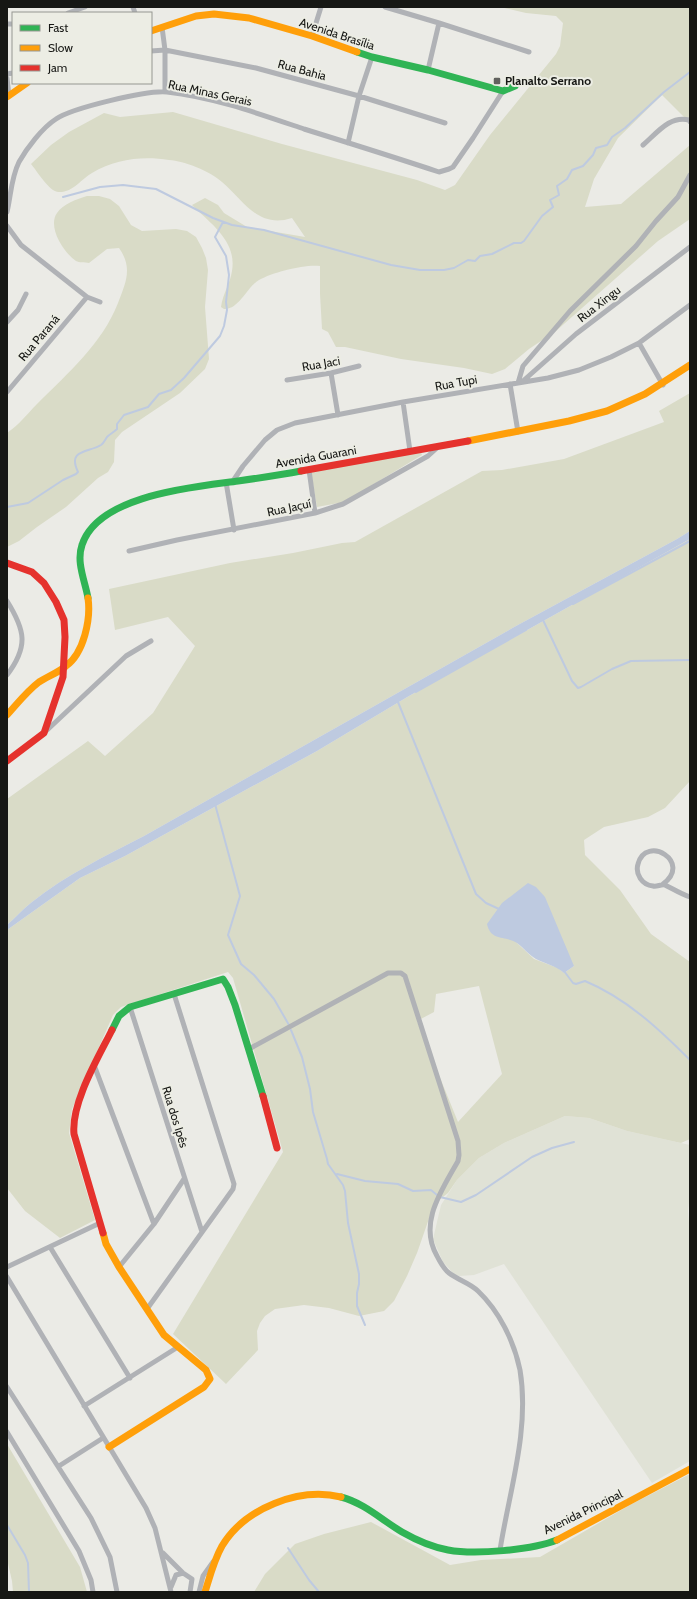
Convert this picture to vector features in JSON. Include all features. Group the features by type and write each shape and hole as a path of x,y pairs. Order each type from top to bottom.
{"street":[{"path":"71,12 84,7"},
{"path":"312,36 321,7"},
{"path":"385,7 529,52"},
{"name":"Avenida Brasília","path":"152,31 196,16 214,14 249,18 312,36 372,58 428,70 503,91"},
{"path":"428,70 439,23"},
{"path":"162,27 165,50 165,92"},
{"name":"Rua Bahia","path":"152,51 165,50 256,68 359,96 445,123"},
{"path":"348,143 359,96 372,58"},
{"path":"7,78 8,97"},
{"path":"8,97 26,84"},
{"path":"503,91 515,86"},
{"name":"Rua Minas Gerais","path":"7,212 13,177 19,162 42,131 56,118 76,110 121,98 165,92 200,99 253,112 439,172 453,167 503,91"},
{"path":"643,145 672,120 681,118 689,120 690,122"},
{"path":"520,382 523,366 570,311 636,246 678,197 690,175"},
{"path":"7,226 21,245 87,297 100,302"},
{"name":"Rua Xingu","path":"520,382 576,334 690,247"},
{"path":"7,322 18,310 26,294"},
{"name":"Rua Paraná","path":"7,392 87,297"},
{"name":"Rua Tupi","path":"229,482 277,430 295,423 403,402 548,378 579,370 611,357 639,343 690,305"},
{"path":"639,343 663,385"},
{"name":"Avenida Guarani","path":"64,669 73,660 77,652 86,629 90,612 80,560 80,547 86,535 96,523 119,508 146,496 309,470 438,447 582,418 615,408 637,399 663,385 690,365"},
{"name":"Rua Jaci","path":"286,380 331,373 359,366"},
{"path":"331,373 338,415"},
{"path":"510,384 518,432"},
{"path":"403,402 410,451"},
{"name":"Rua Jaçuí","path":"129,551 315,513 343,504 428,456 438,447"},
{"path":"309,470 315,513"},
{"path":"229,482 234,530"},
{"path":"7,563 32,572 44,583 56,602 64,620 64,669 59,692 44,733"},
{"path":"7,601 18,618 22,635 22,649 14,666 7,675"},
{"path":"7,761 44,733 126,656 151,641"},
{"path":"64,649 70,652 77,652"},
{"path":"7,715 39,682 64,669"},
{"path":"663,884 671,876 673,870 670,859 661,852 650,852 640,858 638,864 638,876 641,880 652,886 663,884 690,897"},
{"path":"249,1049 388,974 401,973 405,976 458,1141 458,1161 440,1192 433,1208 429,1229 434,1250 449,1273 477,1290 499,1317 512,1343 520,1370 523,1399 520,1441 500,1550"},
{"path":"109,1447 209,1383 210,1376 206,1370 164,1335 119,1267 106,1244 74,1134 73,1124 76,1109 94,1065 119,1016 130,1007 223,979 226,980 249,1049 277,1148"},
{"path":"147,1309 233,1189 234,1184 174,994"},
{"name":"Rua dos Ipês","path":"130,1007 202,1232"},
{"path":"94,1065 154,1224"},
{"path":"119,1267 154,1224 184,1179"},
{"path":"7,1267 100,1223"},
{"path":"50,1247 130,1378"},
{"path":"7,1277 146,1508 155,1528 171,1590"},
{"path":"84,1406 178,1348"},
{"path":"7,1387 59,1466 100,1535 110,1557 117,1592"},
{"path":"7,1432 79,1551 91,1580 92,1592"},
{"path":"59,1466 103,1438"},
{"name":"Avenida Principal","path":"205,1592 216,1558 227,1538 258,1511 290,1499 322,1493 343,1497 364,1505 392,1526 413,1537 445,1550 500,1550 544,1544 557,1540 690,1469"},
{"path":"162,1552 183,1573 192,1579 190,1592"},
{"path":"200,1592 203,1576 216,1558"},
{"path":"171,1590 176,1574 183,1573"}],"shaded area":[{"path":"565,1116 589,1118 627,1131 690,1145 690,1193 688,1211 690,1234 690,1461 652,1483 504,1264 474,1275 459,1276 454,1274 443,1262 433,1239 441,1205 457,1180 479,1158 504,1143"}],"green space":[{"path":"500,7 690,7 690,123 662,95 618,138 594,179 585,207 621,204 690,145 690,219 658,241 556,331 529,349 505,369 492,374 464,368 401,359 345,347 336,347 328,332 322,329 320,266 298,267 265,277 255,283 234,306 224,309 221,307 232,271 231,251 221,234 192,205 205,198 218,205 224,213 247,227 305,237 292,218 270,220 261,216 245,205 222,182 204,170 189,164 175,161 149,158 129,160 110,164 101,168 72,188 63,192 58,192 47,185 31,164 51,145 69,132 104,113 120,117 173,112 282,144 417,180 445,190 455,185 490,135 556,54 560,46 563,23 556,16 526,13"},
{"path":"87,196 99,196 110,199 119,206 131,225 142,231 176,229 187,231 196,237 206,258 208,270 205,307 209,359 205,369 180,393 122,432 115,440 114,462 108,472 98,478 66,507 19,541 7,547 7,433 19,423 94,345 111,318 126,282 126,262 119,248 107,249 89,263 79,262 71,257 58,239 54,225 54,219 57,213 66,204"},
{"path":"690,393 690,531 516,626 144,836 86,866 45,892 7,925 7,799 88,741 105,756 153,713 195,646 168,617 115,630 109,589 230,563 355,542 482,471 502,470 564,459 664,422 659,411"},
{"path":"421,452 422,455 344,502 317,507 311,472"},
{"path":"690,539 690,781 665,808 648,817 604,827 584,840 585,855 620,890 651,934 690,962 690,1139 681,1143 627,1131 589,1118 565,1116 504,1143 479,1158 457,1180 448,1193 439,1200 432,1210 417,1253 407,1276 394,1301 384,1311 359,1316 329,1308 304,1305 275,1309 265,1316 260,1323 257,1331 258,1350 226,1384 173,1334 283,1152 233,978 228,972 121,1007 113,1015 72,1109 69,1133 95,1220 60,1238 25,1211 7,1188 7,930 80,878 125,856 317,751 409,696","holes":["516,942 574,966 564,973 558,968 534,959","479,986 502,1074 458,1122 417,1021 434,1012 436,994"]},
{"path":"7,1444 80,1567 87,1592 13,1592 7,1559"},
{"path":"690,1474 690,1592 254,1592 265,1574 295,1544 324,1534 371,1522 450,1565 481,1560 540,1557 630,1505"}],"water":[{"path":"690,531 690,539 409,696 317,751 125,856 80,878 7,930 7,925 29,905 58,883 516,626"},
{"path":"528,883 536,887 545,897 574,966 564,973 531,956 517,943 495,936 489,930 487,924 502,903"}],"waterway":[{"path":"63,197 100,187 123,185 156,189 213,218 232,225 264,230 391,265 420,270 444,270 454,268 468,260 475,261 480,256 492,254 514,243 521,243 524,241 542,216 553,207 550,200 559,195 557,186 567,179 572,170 583,166 593,155 596,148 607,145 612,137 625,128 664,92 690,72"},
{"path":"7,507 28,503 63,480 76,474 78,472 75,465 77,455 96,448 102,444 107,437 117,429 117,424 124,415 148,407 159,394 171,390 184,378 220,336 224,326 227,310 226,302 229,275 226,256 215,237 223,222"},
{"path":"573,604 690,541"},
{"path":"543,620 572,681 578,688 612,669 631,661 690,660"},
{"path":"416,692 526,630"},
{"path":"398,702 476,894 486,903 499,909"},
{"path":"215,804 240,896 228,935 241,964 254,975 274,999 289,1025"},
{"path":"564,971 573,983 576,984 585,981 628,1005 654,1026 690,1060"},
{"path":"291,1030 302,1057 310,1089 313,1112 328,1164 343,1185 345,1191 348,1223 359,1274 357,1306 365,1325"},
{"path":"440,1197 461,1202 476,1195 532,1157 552,1148 574,1142"},
{"path":"337,1174 365,1181 398,1184 413,1191 431,1190 437,1195"},
{"path":"7,1525 25,1555 28,1563 29,1592"},
{"path":"288,1548 309,1580 319,1592"}],"traffic: fast":[{"path":"357,52 503,91 515,86"},
{"path":"88,598 80,565 80,551 91,528 107,515 127,504 150,496 197,486 262,478 301,471"},
{"path":"112,1030 119,1016 130,1007 223,979 235,1005 263,1096"},
{"path":"341,1497 357,1503 413,1538 442,1549 473,1552 503,1551 546,1544 557,1540"}],"traffic: slow":[{"path":"152,31 196,16 214,14 249,18 312,36 357,52"},
{"path":"7,97 26,84"},
{"path":"468,441 569,421 607,411 645,394 690,365"},
{"path":"7,715 35,686 42,680 63,668 77,653 85,635 89,606 88,598"},
{"path":"103,1233 106,1244 119,1267 164,1335 206,1370 210,1379 204,1387 109,1447"},
{"path":"557,1540 690,1469"},
{"path":"205,1592 219,1551 232,1533 244,1521 259,1511 291,1498 308,1495 341,1497"}],"traffic: jam":[{"path":"301,471 468,441"},
{"path":"7,563 32,572 44,583 56,602 64,620 65,637 63,677 44,733 7,761"},
{"path":"103,1233 74,1134 74,1122 81,1095 93,1067 112,1030"},
{"path":"263,1096 277,1148"}],"place":[{"name":"Planalto Serrano","path":"497,81"}]}
